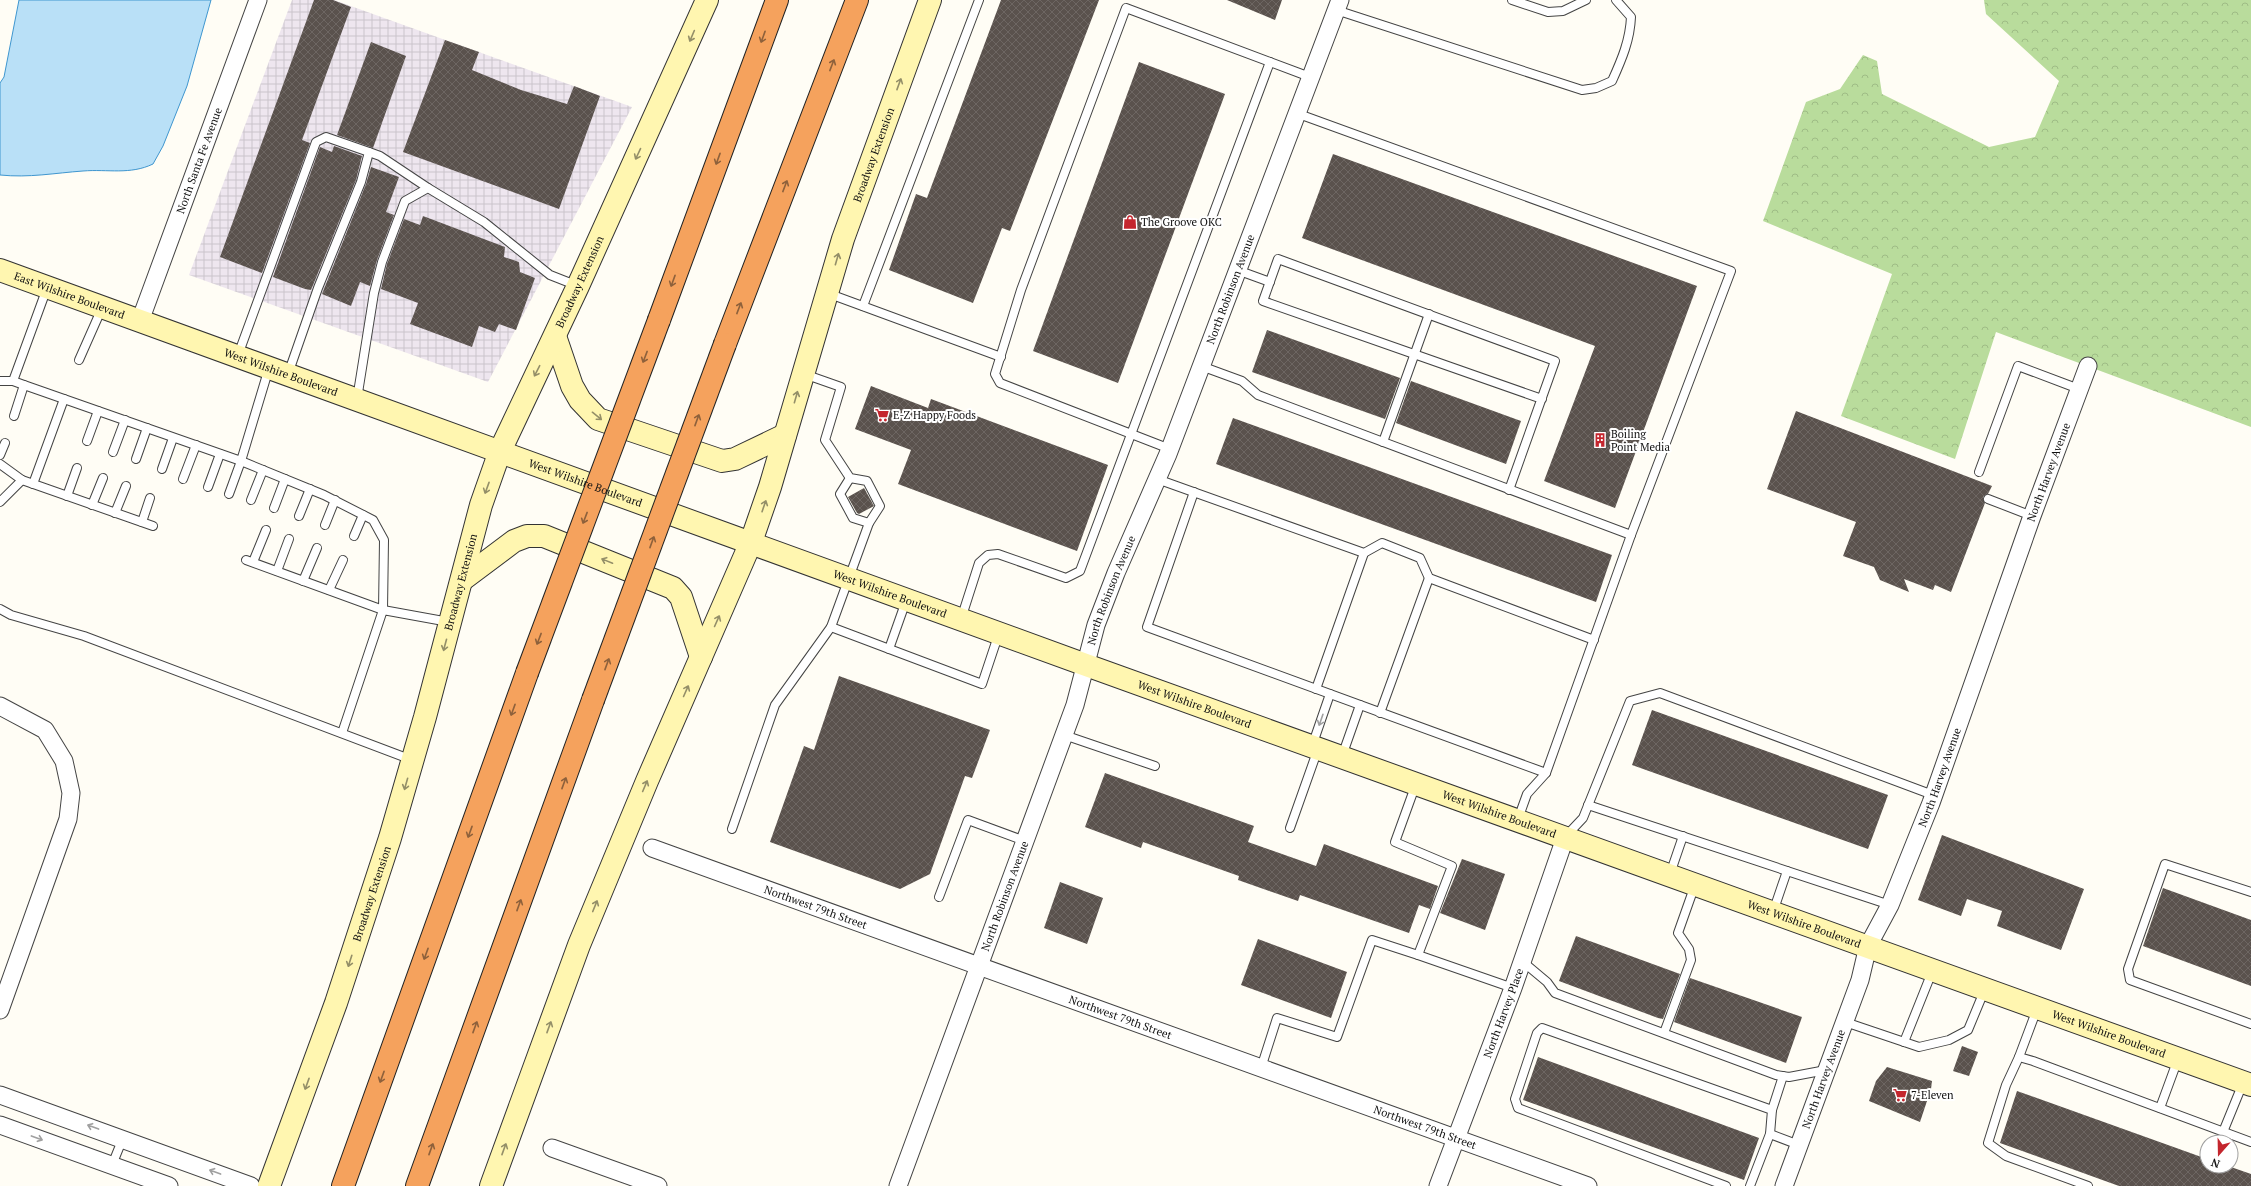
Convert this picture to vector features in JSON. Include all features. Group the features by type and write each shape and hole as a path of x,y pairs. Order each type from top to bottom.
{"highway":[{"path":"343,1186 526,673 659,320 777,0"},
{"path":"418,1186 593,700 725,344 857,0"}],"main road":[{"name":"Broadway Extension","path":"269,1186 336,1003 390,838 451,622 481,505 500,451 578,286 707,0"},
{"name":"Broadway Extension","path":"491,1186 579,945 647,781 751,542 785,435 843,239 930,0"},
{"name":"East Wilshire Boulevard","path":"0,270 140,321"},
{"name":"West Wilshire Boulevard","path":"140,321 1517,821 1986,988 2247,1083"},
{"path":"555,336 572,386 580,400 598,419 722,461 735,459 785,435"},
{"path":"462,580 514,541 527,536 544,536 673,588 681,597 701,657"}],"street":[{"name":"North Santa Fe Avenue","path":"140,321 258,0"},
{"name":"North Robinson Avenue","path":"898,1186 1075,705 1096,625 1116,572 1170,449 1200,366 1338,5"},
{"name":"North Harvey Avenue","path":"1784,1186 1860,980 1868,946 1890,905 1934,795 2032,516 2088,366"},
{"path":"0,706 45,730 64,761 71,793 68,819 0,1010"},
{"name":"North Harvey Place","path":"1438,1186 1513,988 1565,838"},
{"name":"Northwest 79th Street","path":"652,848 1588,1186"},
{"path":"0,1095 123,1138 251,1186"},
{"path":"0,1124 168,1186"},
{"path":"552,1148 658,1186"}],"lane":[{"path":"863,306 979,0"},
{"path":"1512,0 1548,12 1563,11 1586,0"},
{"path":"1338,5 1582,90 1596,88 1612,80 1624,54 1630,34 1631,16 1616,0"},
{"path":"1170,449 1000,383 995,374 1021,290 1126,8 1310,77"},
{"path":"961,619 979,563 988,555 998,554 1066,578 1080,571 1270,62"},
{"path":"1296,113 1730,271 1631,535 1546,773 1528,794 1517,821"},
{"path":"238,356 316,142 326,137 380,156 428,188 484,222 550,275 578,286"},
{"path":"229,494 278,371 318,288 361,182 369,152"},
{"path":"357,399 374,293 382,262 405,201 428,188"},
{"path":"1509,490 1542,399 1555,361 1278,259 1263,301 1542,399"},
{"path":"1237,270 1270,282"},
{"path":"13,380 48,287"},
{"path":"827,292 1001,357"},
{"path":"79,360 102,307"},
{"path":"1383,442 1429,314"},
{"path":"1200,366 1242,381 1258,395 1631,535"},
{"path":"1979,472 2018,366 2080,389"},
{"path":"732,829 775,705 831,626 850,578 869,523 880,506 867,481 850,478 825,440 841,387 803,374"},
{"path":"0,381 13,380 241,461 335,500 373,520 384,540 383,610 342,734"},
{"path":"14,416 24,385"},
{"path":"33,484 64,399"},
{"path":"87,441 98,411"},
{"path":"113,452 125,420"},
{"path":"136,459 147,428"},
{"path":"162,470 173,438"},
{"path":"0,455 5,442"},
{"path":"184,478 196,445"},
{"path":"208,487 220,454"},
{"path":"0,464 22,480 153,526"},
{"path":"67,496 78,468"},
{"path":"251,500 263,470"},
{"path":"92,505 103,478"},
{"path":"850,478 840,494 853,518 869,523"},
{"path":"274,508 285,479"},
{"path":"1157,479 1364,553"},
{"path":"0,502 22,480"},
{"path":"115,513 126,486"},
{"path":"299,516 310,489"},
{"path":"1194,492 1147,627 1546,773"},
{"path":"142,522 150,498"},
{"path":"1988,499 2032,516"},
{"path":"326,525 335,500"},
{"path":"354,536 363,515"},
{"path":"266,530 250,561 383,610 451,622"},
{"path":"277,571 289,539"},
{"path":"1316,689 1364,553 1382,543 1420,558 1429,578 1380,712"},
{"path":"303,581 317,548"},
{"path":"329,590 343,560"},
{"path":"1429,578 1594,640"},
{"path":"889,650 907,599"},
{"path":"0,609 11,615 84,636 412,760"},
{"path":"831,626 889,650 982,684 999,633"},
{"path":"1565,838 1583,818 1630,701 1660,693 1934,795"},
{"path":"1290,828 1330,694"},
{"path":"1342,757 1360,705"},
{"path":"1064,735 1155,766"},
{"path":"1416,784 1395,842 1452,866 1418,955"},
{"path":"1588,805 1890,905"},
{"path":"939,897 968,820 1025,841"},
{"path":"1670,875 1682,836"},
{"path":"2251,892 2165,864 2128,969 2130,980 2251,1024"},
{"path":"1773,912 1787,871"},
{"path":"1664,1033 1691,960 1689,949 1678,932 1695,884"},
{"path":"1261,1068 1277,1018 1337,1037 1372,940 1513,988"},
{"path":"1522,961 1547,982 1555,993 1783,1076 1789,1077 1827,1070"},
{"path":"1904,1042 1933,969"},
{"path":"1845,1022 1920,1047 1949,1040 1968,1030 1986,988"},
{"path":"2037,1007 2019,1057 2006,1086 1988,1143 2006,1156 2088,1186"},
{"path":"1726,1186 1518,1108 1515,1099 1537,1033 1542,1028 1772,1110"},
{"path":"2019,1057 2251,1142"},
{"path":"2160,1108 2179,1058"},
{"path":"1750,1186 1770,1134 1772,1110 1783,1076"},
{"path":"2223,1132 2247,1083"},
{"path":"1770,1134 1799,1146"},
{"path":"112,1165 123,1138"}],"shaded area":[{"path":"292,0 334,0 632,107 488,382 189,275"}],"green space":[{"path":"1984,0 2251,0 2251,427 1996,332 1955,459 1841,416 1892,274 1763,221 1806,102 1840,89 1863,55 1877,61 1882,94 1989,147 2035,137 2059,81 1986,14"}],"water":[{"path":"19,0 211,0 187,86 163,146 153,164 127,171 83,171 32,176 0,175 0,83 4,77"}],"building":[{"path":"314,0 333,0 351,7 302,140 310,143 262,273 220,257"},
{"path":"1001,0 1099,0 1010,231 1002,228 973,303 889,270 916,194 927,198"},
{"path":"1227,0 1282,0 1275,20"},
{"path":"445,40 479,52 472,70 521,90 567,104 574,86 600,96 559,209 403,152"},
{"path":"371,42 406,56 373,148 337,135"},
{"path":"1139,62 1225,94 1118,383 1033,351"},
{"path":"334,146 362,156 356,180 311,290 305,289 273,277 320,147 332,152"},
{"path":"1333,154 1697,286 1615,508 1544,481 1595,346 1302,238"},
{"path":"371,167 399,177 386,212 394,215 377,260 370,286 360,282 351,306 322,294 366,184"},
{"path":"423,216 505,247 504,257 519,262 520,272 535,278 516,330 499,324 495,332 479,326 472,347 410,324 418,303 381,289 387,264 404,219 420,225"},
{"path":"1267,330 1400,378 1385,419 1252,372"},
{"path":"1411,381 1521,421 1506,464 1396,423"},
{"path":"871,386 928,408 931,399 1108,465 1077,551 898,484 911,450 855,429"},
{"path":"1796,411 1992,486 1988,494 1983,497 1985,503 1951,592 1935,585 1933,590 1904,579 1909,592 1880,580 1874,567 1843,556 1856,522 1767,489"},
{"path":"1233,418 1612,555 1596,602 1216,464"},
{"path":"864,488 874,506 859,514 848,497"},
{"path":"839,676 990,730 972,778 965,776 930,874 900,889 770,842 804,746 814,750"},
{"path":"1652,710 1888,795 1868,849 1632,765"},
{"path":"1105,773 1254,826 1248,842 1316,866 1324,844 1438,886 1430,909 1419,905 1409,933 1300,895 1298,901 1238,880 1239,876 1143,842 1141,848 1085,827"},
{"path":"1942,835 2084,889 2061,950 1997,926 2002,911 1967,899 1961,916 1918,900"},
{"path":"1462,859 1505,874 1485,930 1440,913"},
{"path":"1060,882 1103,898 1087,944 1044,928"},
{"path":"2163,888 2251,920 2251,986 2143,946"},
{"path":"1576,936 1680,974 1663,1019 1559,981"},
{"path":"1258,939 1347,972 1331,1018 1241,985"},
{"path":"1690,978 1802,1017 1786,1063 1674,1022"},
{"path":"1962,1046 1978,1052 1969,1076 1953,1071"},
{"path":"1538,1057 1759,1138 1744,1180 1523,1100"},
{"name":"7-Eleven","path":"1887,1067 1932,1081 1931,1089 1920,1122 1869,1101 1876,1081"},
{"path":"2017,1091 2199,1156 2199,1174 2239,1174 2239,1170 2251,1174 2251,1186 2119,1186 2000,1143"}],"place":[{"name":"The Groove OKC","path":"1130,222"},
{"name":"E-Z Happy Foods","path":"882,415"},
{"name":"Boiling Point Media","path":"1600,440"},
{"name":"7-Eleven","path":"1900,1095"}]}
